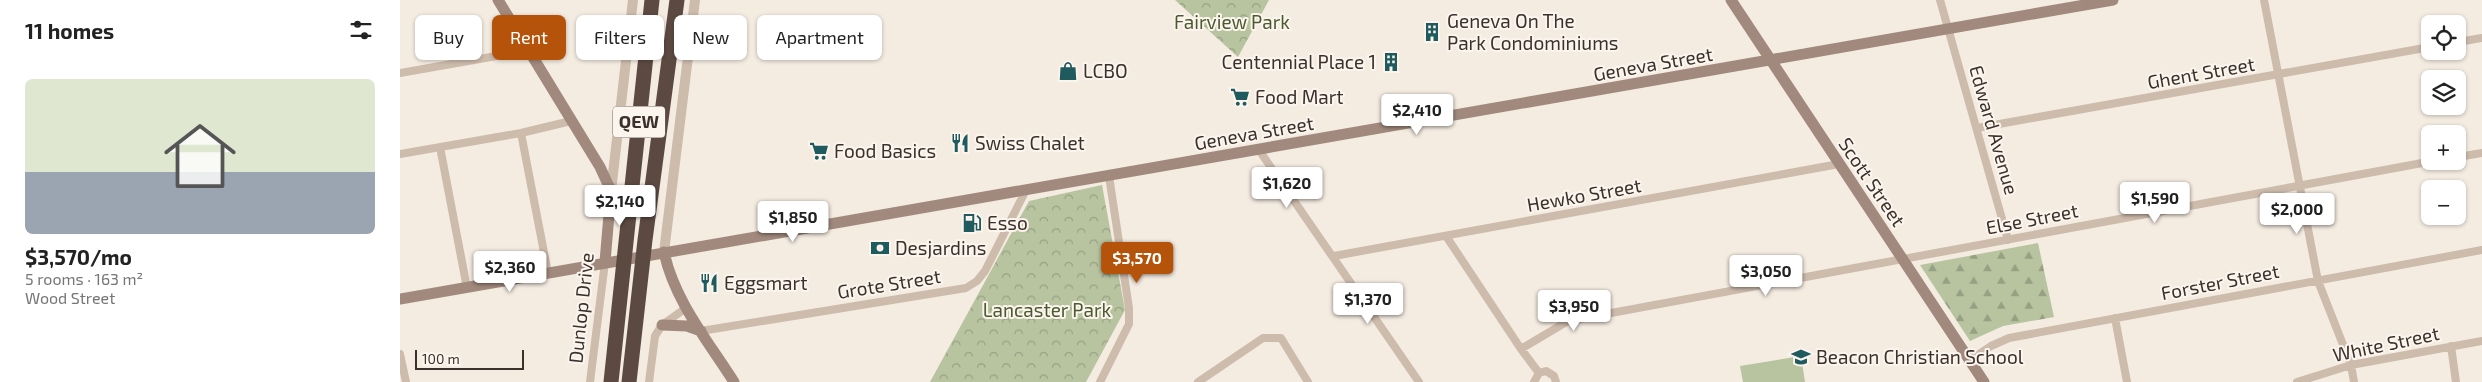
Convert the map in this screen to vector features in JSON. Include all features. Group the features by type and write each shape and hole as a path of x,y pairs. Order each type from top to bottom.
{"highway":[{"name":"QEW","path":"611,382 652,0"},
{"name":"QEW","path":"629,382 645,240 677,0"}],"main road":[{"path":"498,0 507,15"},
{"name":"Scott Street","path":"1731,0 1984,382"},
{"name":"Geneva Street","path":"400,299 1771,61 1949,29 2059,5 2113,0"},
{"path":"535,60 600,167 611,191"},
{"name":"Dunlop Drive","path":"605,262 611,191"},
{"path":"664,252 673,285 734,382"},
{"path":"662,325 687,326 701,331"}],"street":[{"name":"Dunlop Drive","path":"611,191 633,0"},
{"path":"664,252 695,0"},
{"name":"Edward Avenue","path":"1940,0 2008,240"},
{"path":"2264,0 2298,185 2318,280 2350,365 2354,382"},
{"path":"2466,41 2482,38"},
{"name":"Ghent Street","path":"1977,128 2421,50"},
{"path":"400,73 492,57"},
{"path":"400,154 521,133 572,121"},
{"path":"521,133 548,272"},
{"path":"440,147 467,288"},
{"path":"1260,150 1419,382"},
{"path":"2466,156 2482,153"},
{"name":"Else Street","path":"1521,349 1568,321 2421,163"},
{"name":"Hewko Street","path":"1334,256 1839,164"},
{"path":"1100,382 1128,324 1129,308 1109,176"},
{"name":"Grote Street","path":"701,331 966,288 977,281 985,270 1026,190"},
{"path":"1446,236 1539,373"},
{"name":"Forster Street","path":"1970,360 1991,346 2009,338 2482,250"},
{"name":"Dunlop Drive","path":"590,382 605,262"},
{"path":"649,382 655,336 662,325 686,308"},
{"path":"2115,318 2127,382"},
{"path":"1198,382 1264,338 1277,336 1281,338 1308,382"},
{"name":"White Street","path":"2297,382 2350,365 2482,341"},
{"path":"2451,346 2456,382"},
{"path":"400,354 406,382"},
{"path":"1539,373 1549,372 1554,376 1556,382"},
{"path":"1534,382 1539,373"}],"green space":[{"name":"Fairview Park","path":"1175,0 1269,0 1238,57"},
{"name":"Lancaster Park","path":"1102,185 1125,310 1086,382 930,382 1029,201"},
{"path":"2038,243 2054,317 2003,326 1970,341 1920,265"},
{"path":"1801,356 1805,382 1743,382 1740,366"}],"place":[{"name":"Geneva On The Park Condominiums","path":"1432,32"},
{"name":"Centennial Place 1","path":"1391,62"},
{"name":"LCBO","path":"1068,71"},
{"name":"Food Mart","path":"1240,97"},
{"name":"Swiss Chalet","path":"960,143"},
{"name":"Food Basics","path":"819,151"},
{"name":"Esso","path":"972,223"},
{"name":"Desjardins","path":"880,248"},
{"name":"Eggsmart","path":"709,283"},
{"name":"Beacon Christian School","path":"1801,357"}]}
